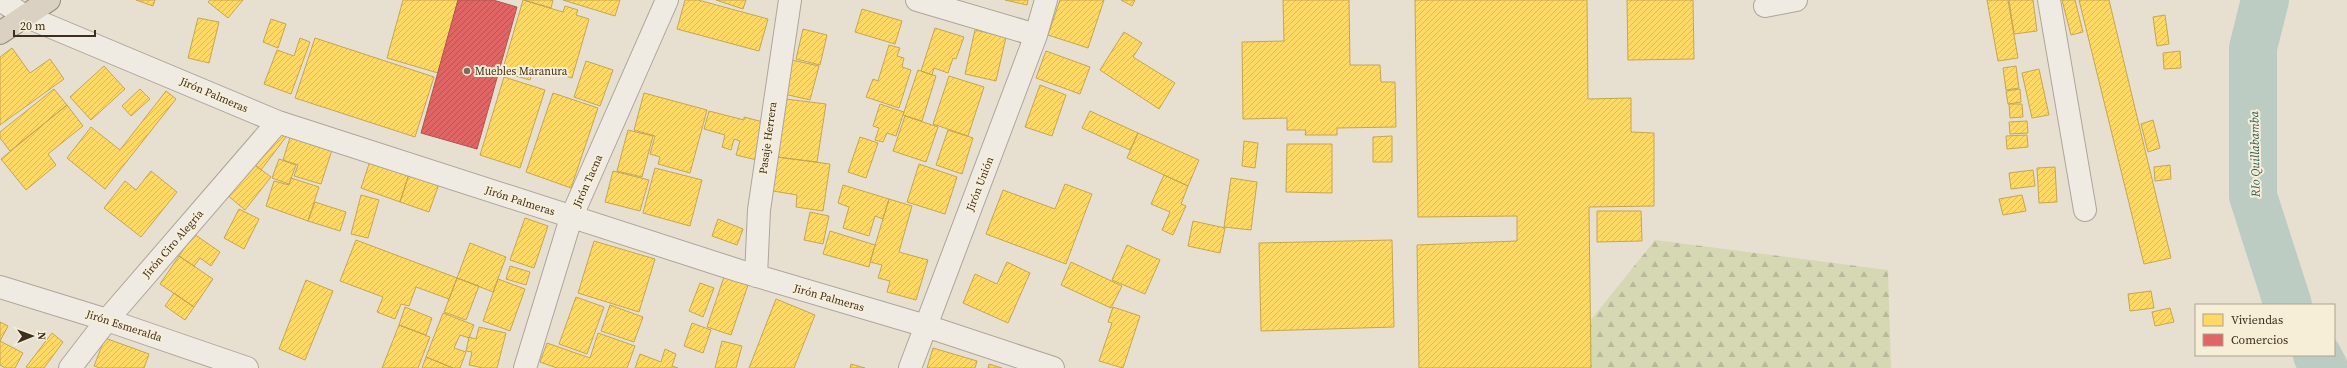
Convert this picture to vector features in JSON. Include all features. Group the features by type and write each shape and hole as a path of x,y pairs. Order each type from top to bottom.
{"highway":[{"path":"0,33 49,0"}],"street":[{"name":"Jirón Palmeras","path":"0,0 25,16 278,122 572,218 756,276 926,326 1053,368"},
{"name":"Jirón Tacna","path":"525,368 572,218 667,0"},
{"name":"Pasaje Herrera","path":"756,276 760,202 790,0"},
{"path":"917,0 1036,35"},
{"name":"Jirón Unión","path":"910,368 1036,35 1046,0"},
{"path":"1764,6 1796,0"},
{"path":"2049,0 2085,210"},
{"name":"Jirón Ciro Alegría","path":"70,368 108,320 278,122"},
{"name":"Jirón Esmeralda","path":"0,287 108,320 247,368"}],"green space":[{"path":"1655,240 1888,270 1891,368 1574,368 1590,321"}],"building: Viviendas":[{"path":"136,0 155,0 153,6"},
{"path":"210,0 243,0 228,18 208,2"},
{"path":"403,0 458,0 438,73 387,58"},
{"path":"523,0 563,12 565,6 578,10 576,15 589,19 572,78 534,67 530,80 502,72"},
{"path":"524,0 553,0 551,8"},
{"path":"563,0 620,0 615,16"},
{"path":"685,0 698,0 768,19 759,51 677,29"},
{"path":"716,0 746,0 743,9"},
{"path":"1005,0 1028,0 1027,5"},
{"path":"1060,0 1104,0 1088,48 1048,35"},
{"path":"1121,0 1135,0 1132,6"},
{"path":"1283,0 1349,0 1350,65 1380,65 1381,82 1395,82 1396,127 1337,128 1337,135 1305,135 1306,130 1287,130 1287,118 1243,119 1242,42 1284,41"},
{"path":"1415,0 1587,0 1588,99 1631,98 1631,132 1654,133 1654,206 1589,207 1591,368 1419,368 1417,245 1517,241 1517,216 1418,217"},
{"path":"1627,0 1693,0 1694,59 1628,60"},
{"path":"1987,0 2008,0 2018,58 1998,61"},
{"path":"2009,0 2033,0 2037,31 2014,34"},
{"path":"2062,0 2075,0 2083,32 2071,35"},
{"path":"2079,0 2109,0 2171,258 2144,264"},
{"path":"862,9 902,21 895,44 855,32"},
{"path":"2165,15 2169,44 2157,46 2153,17"},
{"path":"198,18 219,22 209,63 188,58"},
{"path":"271,19 286,24 278,48 263,42"},
{"path":"935,28 964,37 956,59 953,58 948,73 934,68 932,75 921,71"},
{"path":"803,29 827,35 820,65 796,59"},
{"path":"975,30 1006,37 996,81 965,74"},
{"path":"1124,32 1142,43 1133,57 1175,83 1159,109 1100,70"},
{"path":"300,38 310,42 291,94 264,84 277,50 294,56"},
{"path":"315,38 434,77 415,137 295,98"},
{"path":"889,45 900,48 897,56 904,58 902,67 911,70 899,108 866,97 873,79 878,81"},
{"path":"12,48 30,73 50,59 64,79 0,125 0,57"},
{"path":"1046,51 1090,67 1080,94 1036,78"},
{"path":"2180,51 2181,68 2164,69 2163,53"},
{"path":"792,60 819,66 810,100 784,94"},
{"path":"586,61 613,70 600,106 574,97"},
{"path":"104,66 125,89 91,120 70,97"},
{"path":"2016,66 2019,88 2006,90 2003,68"},
{"path":"2039,69 2049,115 2032,118 2022,73"},
{"path":"918,70 936,76 922,121 903,115"},
{"path":"949,76 984,87 968,136 933,124"},
{"path":"504,77 545,90 520,168 480,155"},
{"path":"1040,85 1066,95 1052,136 1025,127"},
{"path":"54,89 67,105 10,151 0,138 0,132"},
{"path":"140,89 150,99 131,116 122,106"},
{"path":"2020,89 2021,102 2008,104 2006,91"},
{"path":"166,91 176,99 105,189 67,158 91,127 120,150"},
{"path":"553,93 598,108 571,188 526,172"},
{"path":"644,93 707,110 690,173 658,164 660,157 650,154 655,136 634,130"},
{"path":"786,99 826,104 817,162 777,157"},
{"path":"880,104 904,112 896,136 887,133 883,142 875,140 879,128 873,126"},
{"path":"2009,104 2022,104 2023,117 2010,118"},
{"path":"67,105 83,126 48,154 56,165 26,190 1,159"},
{"path":"709,111 744,120 744,117 767,123 757,160 736,155 740,141 734,139 731,150 722,147 725,135 704,129"},
{"path":"1090,111 1138,133 1130,150 1082,128"},
{"path":"905,116 938,127 926,162 893,151"},
{"path":"2153,120 2160,148 2148,152 2141,124"},
{"path":"2027,121 2028,133 2010,134 2009,122"},
{"path":"279,125 289,133 261,170 251,162"},
{"path":"628,130 653,136 642,177 617,171"},
{"path":"948,130 973,138 962,174 936,165"},
{"path":"292,131 332,150 321,184 294,176 298,165 283,160"},
{"path":"1138,133 1199,160 1188,186 1127,158"},
{"path":"2027,135 2028,147 2007,149 2006,136"},
{"path":"1392,136 1392,162 1373,162 1373,137"},
{"path":"860,137 878,143 866,178 848,172"},
{"path":"1244,141 1258,143 1255,168 1242,166"},
{"path":"1287,144 1332,144 1332,193 1286,192"},
{"path":"777,157 830,164 823,211 796,207 797,195 773,191"},
{"path":"279,159 296,165 289,184 272,178"},
{"path":"370,161 409,174 400,202 361,188"},
{"path":"251,162 271,177 245,210 226,194"},
{"path":"919,164 957,177 945,214 907,202"},
{"path":"2170,165 2171,179 2155,181 2154,167"},
{"path":"2055,167 2057,202 2039,203 2037,168"},
{"path":"655,168 702,180 690,226 643,213"},
{"path":"2033,170 2035,186 2011,189 2009,173"},
{"path":"151,171 177,192 141,237 104,208 125,181 136,190"},
{"path":"613,171 649,180 640,211 605,202"},
{"path":"409,174 439,184 429,212 400,202"},
{"path":"1164,175 1188,186 1181,204 1186,206 1173,235 1162,230 1170,212 1151,204"},
{"path":"291,178 319,187 308,221 266,206 274,181 289,185"},
{"path":"1231,178 1257,182 1251,230 1224,227"},
{"path":"1065,184 1092,194 1066,264 986,234 1003,190 1055,209"},
{"path":"843,185 889,199 883,219 875,216 869,236 843,228 849,207 838,203"},
{"path":"361,195 379,200 368,238 351,234"},
{"path":"2022,195 2026,211 2003,215 1999,199"},
{"path":"889,199 912,206 899,252 928,260 916,300 887,292 890,281 878,278 882,265 870,262"},
{"path":"315,202 346,212 340,231 308,221"},
{"path":"239,209 259,219 244,249 224,238"},
{"path":"1597,211 1641,211 1642,241 1597,242"},
{"path":"810,212 829,216 823,244 804,240"},
{"path":"525,218 548,226 534,268 510,260"},
{"path":"718,219 743,229 737,245 712,236"},
{"path":"1193,221 1225,228 1220,253 1188,246"},
{"path":"830,231 875,245 869,267 823,254"},
{"path":"194,234 220,252 211,266 200,258 194,266 179,256"},
{"path":"356,240 457,278 449,299 416,287 409,306 401,304 395,319 377,312 383,297 340,281"},
{"path":"1392,240 1394,327 1261,331 1259,243"},
{"path":"594,241 655,259 639,312 578,293"},
{"path":"470,243 506,257 493,292 457,278"},
{"path":"1127,245 1160,260 1145,294 1112,280"},
{"path":"179,256 213,279 194,307 160,284"},
{"path":"1007,262 1030,273 1008,323 963,303 975,274 997,284"},
{"path":"1071,262 1122,286 1111,308 1061,285"},
{"path":"510,266 530,272 526,285 506,279"},
{"path":"724,277 748,285 731,335 707,327"},
{"path":"457,278 479,286 466,320 444,312"},
{"path":"498,279 525,289 510,331 483,321"},
{"path":"306,280 333,291 305,360 279,349"},
{"path":"700,283 714,288 703,317 689,311"},
{"path":"2151,291 2154,308 2130,311 2128,294"},
{"path":"174,293 194,307 185,320 165,306"},
{"path":"576,297 604,307 587,354 559,344"},
{"path":"776,299 815,315 794,368 749,368"},
{"path":"610,305 643,317 634,342 601,331"},
{"path":"405,307 432,318 426,335 399,325"},
{"path":"1113,307 1140,316 1123,368 1099,361 1112,323 1108,322"},
{"path":"2170,308 2174,322 2155,326 2152,312"},
{"path":"443,313 474,325 469,338 460,335 454,348 466,352 460,368 453,368 426,357"},
{"path":"0,322 8,326 0,341"},
{"path":"692,323 711,330 703,353 684,346"},
{"path":"399,325 430,337 418,368 382,368"},
{"path":"479,327 506,333 497,368 483,368 469,365 472,352 466,351 469,337 476,339"},
{"path":"52,333 63,342 44,368 26,367"},
{"path":"598,333 635,346 627,368 557,368 540,362 547,343 590,358"},
{"path":"105,338 149,354 144,368 100,368 94,366"},
{"path":"0,341 23,353 15,368 5,368 0,365"},
{"path":"722,341 742,346 736,368 715,368"},
{"path":"933,348 977,361 975,368 927,368"},
{"path":"665,349 676,354 672,366 678,368 635,368 640,354 661,362"},
{"path":"426,357 453,368 422,368"},
{"path":"851,364 865,368 850,368"},
{"path":"989,364 1002,368 988,368"}],"building: Comercios":[{"path":"458,0 493,0 517,7 477,149 421,133"}],"waterway":[{"name":"RIo Quillabamba","path":"2265,0 2253,48 2253,196 2288,304"},
{"name":"RIo Quillabamba","path":"2318,356 2324,368"}],"place":[{"name":"Muebles Maranura","path":"467,71"}]}
